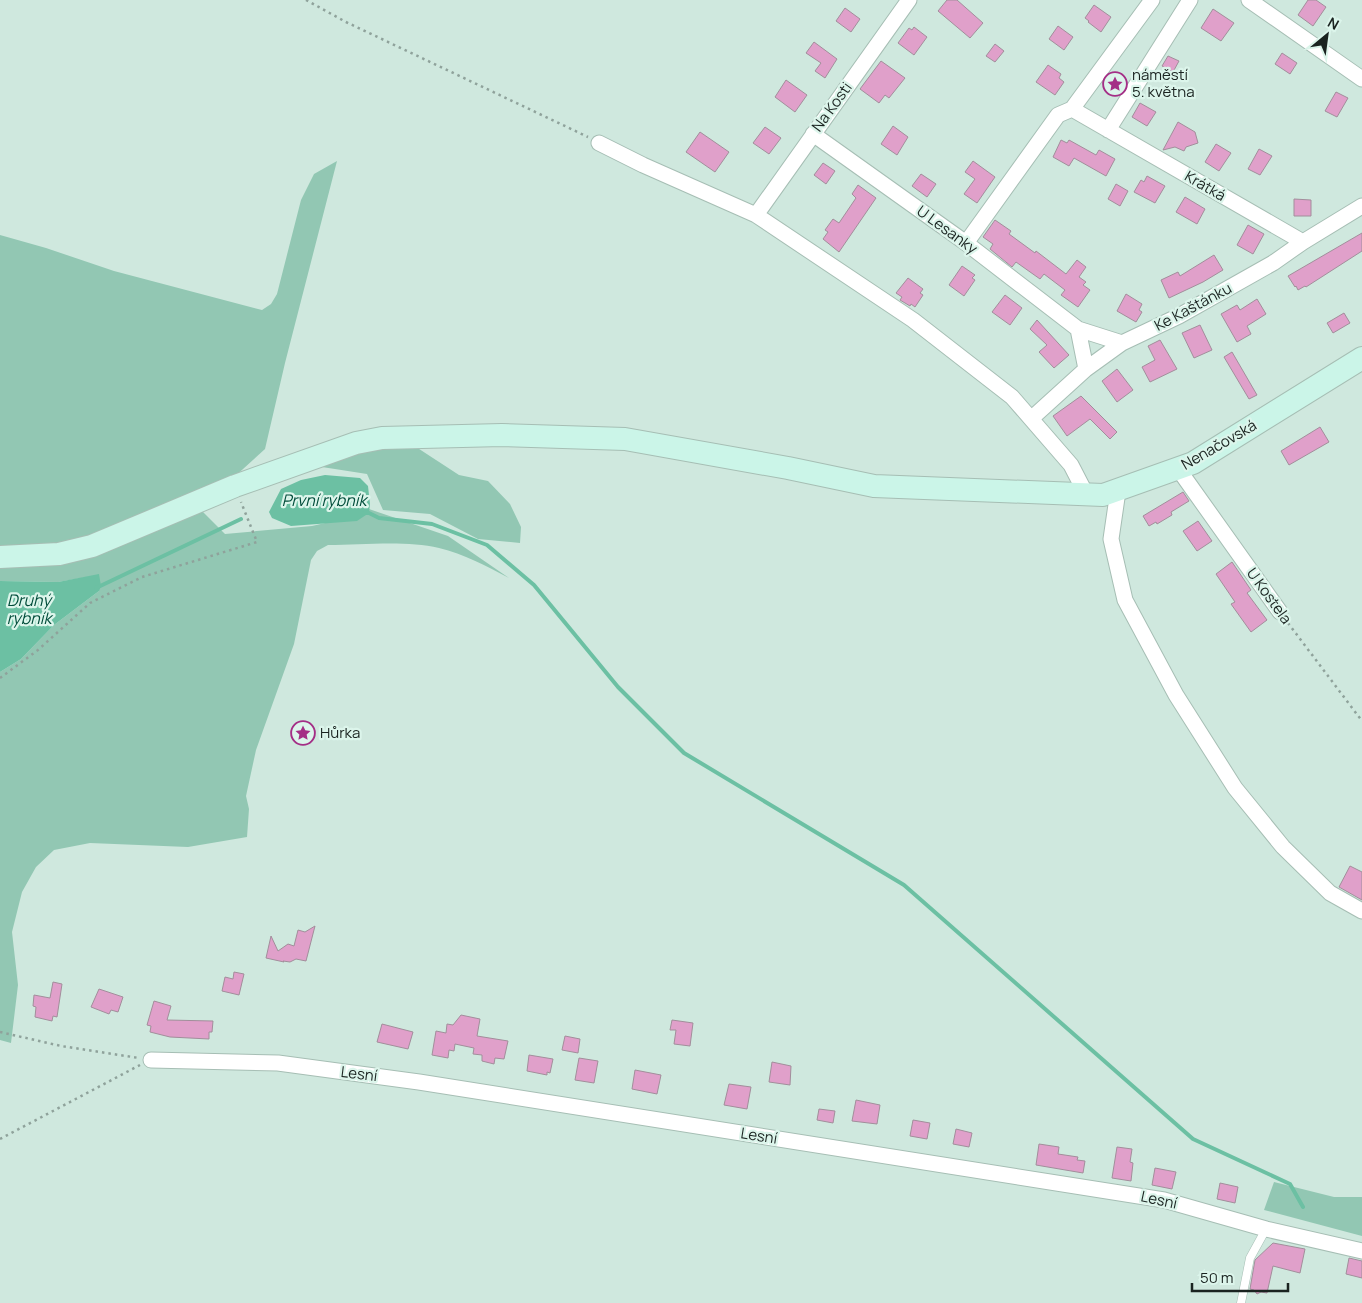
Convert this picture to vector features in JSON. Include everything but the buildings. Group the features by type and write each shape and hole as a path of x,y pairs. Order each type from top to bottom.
{"street":[{"name":"Na Kosti","path":"756,215 909,0"},
{"path":"966,243 1058,115 1072,109 1152,0"},
{"path":"1072,109 1108,130 1190,0"},
{"path":"1249,0 1362,79"},
{"name":"Krátká","path":"1108,130 1303,242"},
{"name":"U Lesanky","path":"813,134 966,243 1078,329 1122,344"},
{"path":"599,143 643,165 756,215 913,320 1012,397 1071,465 1086,494"},
{"name":"Ke Kaštánku","path":"1032,418 1086,370 1122,344 1179,316 1273,262 1362,206"},
{"path":"1078,329 1086,370"},
{"name":"Nenačovská","path":"0,557 59,554 92,546 235,486 356,443 382,438 502,435 625,439 788,468 874,486 1102,495 1193,464 1362,358"},
{"name":"U Kostela","path":"1182,468 1184,477 1280,612"},
{"path":"1118,491 1111,539 1125,600 1176,695 1235,788 1283,847 1330,893 1362,911"},
{"name":"Lesní","path":"150,1060 278,1063 419,1082 1164,1200 1266,1229 1362,1250"}],"lane":[{"path":"1240,1303 1250,1258 1266,1229"}],"path":[{"path":"306,0 346,22 554,119 599,143"},
{"path":"0,678 38,650 90,603 142,577 257,542 235,486"},
{"name":"U Kostela","path":"1280,612 1362,722"},
{"path":"0,1032 60,1046 150,1060"},
{"path":"0,1139 150,1060"}],"shaded area":[{"path":"337,161 265,449 232,479 90,538 58,546 0,549 0,235 114,271 262,310 271,304 277,294 301,200 314,174"},
{"path":"413,445 459,475 488,481 510,504 521,527 520,543 478,539 430,514 383,510 367,474 322,467 349,453"},
{"path":"200,509 225,534 312,526 369,513 369,509 448,536 509,578 466,557 439,548 413,544 328,545 317,551 311,560 294,644 256,750 246,796 249,809 247,837 188,847 90,843 54,850 36,867 22,892 12,932 18,985 11,1043 0,1040 0,672 21,659 54,625 99,591 99,575 58,582 0,581 0,564"},
{"path":"1274,1182 1334,1197 1362,1197 1362,1236 1264,1210"}],"water":[{"name":"První rybník","path":"325,475 360,478 368,486 369,513 357,521 291,526 272,518 269,512 281,489 301,480"},
{"name":"Druhý rybník","path":"99,574 101,586 99,591 54,625 21,659 0,672 0,581 58,582"}],"waterway":[{"path":"364,513 369,513 379,518 432,524 487,545 534,585 618,687 684,753 904,885 1193,1139 1290,1184 1303,1207"},
{"path":"96,588 241,519"}],"place":[{"name":"náměstí 5. května","path":"1115,84"},
{"name":"Hůrka","path":"303,733"}]}
